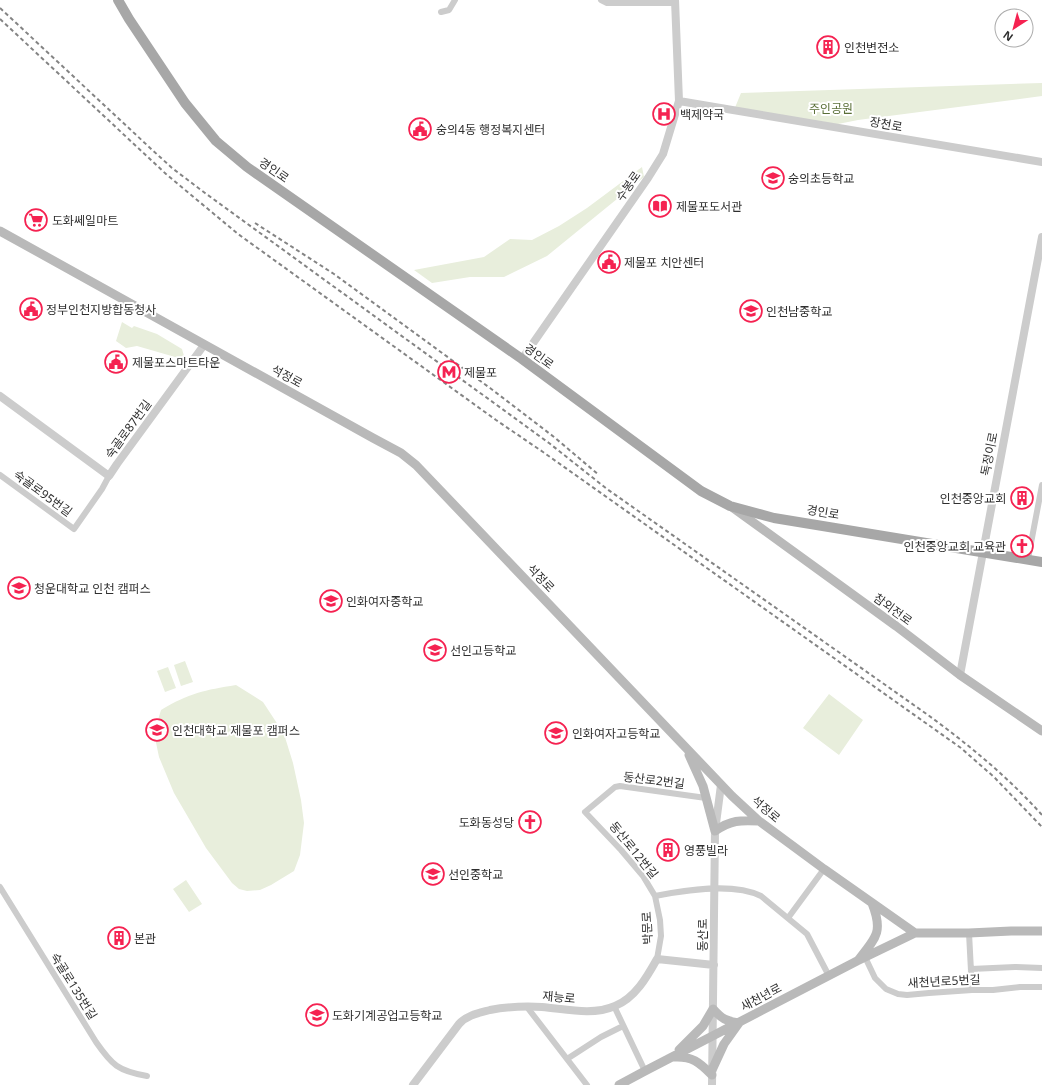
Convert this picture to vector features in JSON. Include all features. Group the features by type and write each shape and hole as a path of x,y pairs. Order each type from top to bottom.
{"main road":[{"name":"경인로","path":"118,0 184,103 216,141 247,166 522,359 701,491 730,506 774,518 1042,562"},
{"name":"석정로","path":"0,231 401,453 416,465 721,785 758,820 824,869 915,933"},
{"name":"참외전로","path":"730,506 890,622 960,675 1042,731"},
{"path":"684,745 703,786 715,831 730,822 738,820 758,820"},
{"path":"861,959 877,930 878,923 871,901"},
{"path":"915,933 969,934 1010,931 1042,931"},
{"name":"새천년로","path":"620,1085 672,1056 915,933"},
{"path":"713,1009 726,1021 739,1023 724,1044 712,1072 691,1058 685,1056 672,1056 703,1026 713,1009"}],"street":[{"path":"441,12 449,10 455,0"},
{"path":"601,0 607,3 675,2"},
{"name":"수봉로","path":"522,359 648,178 663,154 679,100 675,2"},
{"name":"장천로","path":"679,100 1042,162"},
{"name":"독정이로","path":"960,675 1042,237"},
{"name":"숙골로87번길","path":"1,398 110,476 117,464 204,345"},
{"name":"숙골로95번길","path":"0,475 74,529 110,476"},
{"path":"1028,559 1042,484"},
{"name":"동산로","path":"712,1085 715,831 721,785"},
{"name":"동산로2번길","path":"585,812 615,787 620,786 706,798"},
{"name":"동산로12번길","path":"585,812 643,876 655,896 679,891 714,888 756,893 811,938 830,976"},
{"path":"788,918 824,869"},
{"name":"숙골로135번길","path":"0,887 96,1042 108,1058 124,1071 147,1076"},
{"name":"박문로","path":"655,896 660,920 661,936 657,959"},
{"path":"969,934 972,990"},
{"path":"657,959 714,965"},
{"name":"재능로","path":"413,1085 464,1019 479,1013 496,1009 527,1007 591,1011 614,1006 627,998 640,987 657,959"},
{"name":"새천년로5번길","path":"861,959 875,978 886,989 898,994 907,995 1020,987 1042,987"},
{"path":"971,969 1015,967 1042,968"},
{"path":"614,1006 645,1070"},
{"path":"527,1007 587,1085"},
{"path":"567,1059 601,1037 623,1026"}],"green space":[{"name":"주인공원","path":"1042,83 1042,96 858,120 828,126 734,110 741,93"},
{"path":"642,167 644,177 547,256 504,277 470,277 432,283 414,270 484,257 510,239 532,240 559,226 587,208"},
{"path":"122,322 132,328 134,326 157,334 182,349 184,356 182,359 137,346 126,348 116,341"},
{"path":"185,661 193,682 181,686 174,665"},
{"path":"168,667 176,688 165,692 157,671"},
{"path":"236,685 263,702 284,734 293,763 304,823 300,855 294,871 260,890 247,891 239,889 232,883 206,848 174,793 159,757 154,733 161,710 171,704 197,693"},
{"path":"829,694 863,720 839,755 803,728"},
{"path":"186,880 202,904 189,912 173,889"}],"railway":[{"path":"0,8 172,168 549,443 607,489 943,726 1002,775 1042,815"},
{"path":"0,19 166,174 238,234 496,420 961,748 994,777 1042,827"},
{"path":"255,223 334,274 490,388 554,437 599,475"}],"place":[{"name":"인천변전소","path":"828,47"},
{"name":"백제약국","path":"664,114"},
{"name":"숭의4동 행정복지센터","path":"420,129"},
{"name":"숭의초등학교","path":"773,178"},
{"name":"제물포도서관","path":"660,206"},
{"name":"도화쎄일마트","path":"36,220"},
{"name":"제물포 치안센터","path":"609,262"},
{"name":"정부인천지방합동청사","path":"31,309"},
{"name":"인천남중학교","path":"751,311"},
{"name":"제물포스마트타운","path":"116,362"},
{"name":"제물포","path":"449,372"},
{"name":"인천중앙교회","path":"1022,498"},
{"name":"인천중앙교회 교육관","path":"1022,546"},
{"name":"청운대학교 인천 캠퍼스","path":"19,588"},
{"name":"인화여자중학교","path":"331,601"},
{"name":"선인고등학교","path":"435,650"},
{"name":"인천대학교 제물포 캠퍼스","path":"157,730"},
{"name":"인화여자고등학교","path":"556,733"},
{"name":"도화동성당","path":"530,822"},
{"name":"영풍빌라","path":"668,850"},
{"name":"선인중학교","path":"433,874"},
{"name":"본관","path":"119,938"},
{"name":"도화기계공업고등학교","path":"317,1015"}]}
